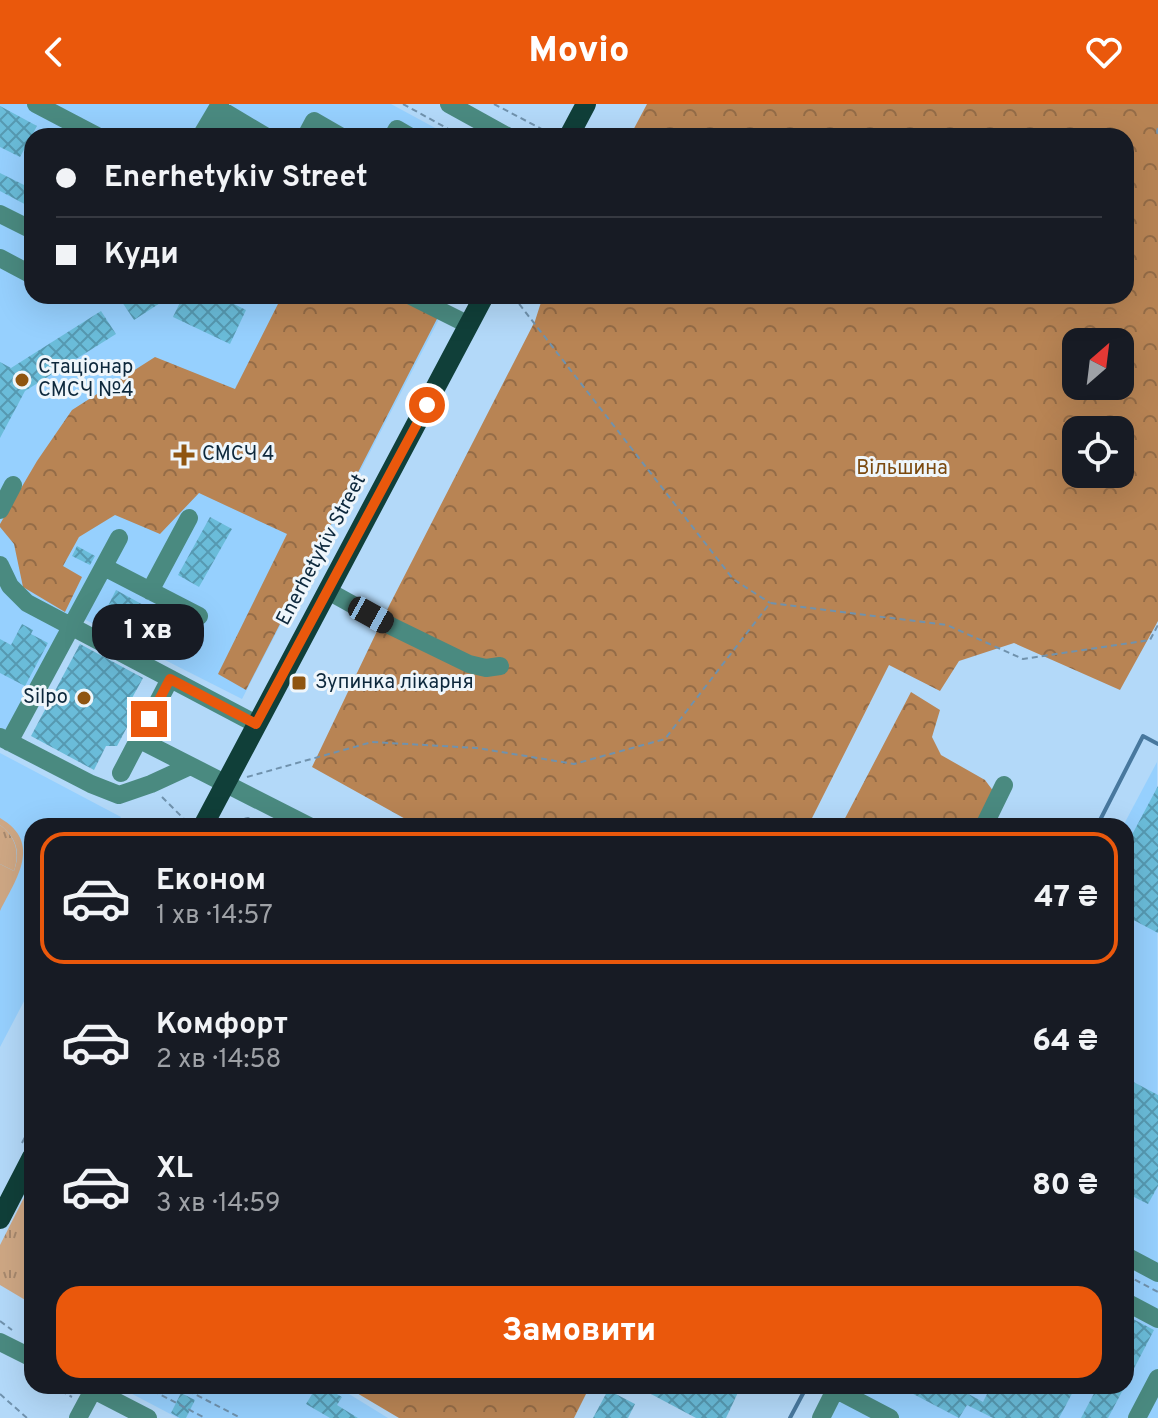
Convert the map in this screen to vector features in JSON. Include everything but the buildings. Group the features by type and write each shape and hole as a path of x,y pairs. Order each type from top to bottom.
{"main road":[{"path":"573,128 586,104"},
{"name":"Enerhetykiv Street","path":"201,818 225,784 480,304"},
{"path":"0,1219 24,1172"}],"street":[{"path":"36,104 82,128"},
{"path":"449,104 492,128"},
{"path":"212,118 241,128"},
{"path":"310,128 314,121 326,128"},
{"path":"0,214 24,226"},
{"path":"0,258 24,271"},
{"path":"427,304 469,325"},
{"path":"0,510 13,485"},
{"path":"150,591 189,518"},
{"path":"119,538 73,627 5,740 119,795 190,766"},
{"path":"0,565 10,586 27,603 256,724"},
{"path":"104,567 199,616"},
{"path":"328,591 469,664 486,668 500,666"},
{"path":"121,773 170,679"},
{"path":"138,739 293,818"},
{"path":"988,818 1004,785"},
{"path":"1134,1260 1158,1273"},
{"path":"1134,1306 1158,1319"},
{"path":"0,1342 24,1354"},
{"path":"1137,1418 1158,1378"},
{"path":"78,1418 87,1394"},
{"path":"101,1394 148,1418"},
{"path":"821,1418 831,1394"},
{"path":"847,1394 890,1418"}],"path":[{"path":"403,104 446,128"},
{"path":"494,104 538,128"},
{"path":"1158,128 1158,136"},
{"path":"519,304 733,579 770,603 947,625 1023,659 1150,640 1158,625"},
{"path":"225,784 372,742 477,748 574,764 665,739 770,603"},
{"path":"151,784 171,809 185,818"},
{"path":"1134,1279 1158,1292"},
{"path":"0,1394 27,1418"},
{"path":"159,1394 205,1418"},
{"path":"194,1394 241,1418"}],"shaded area":[{"name":"СМСЧ 4","path":"0,104 391,104 435,128 24,128 24,304 447,304 242,699 74,614 9,733 0,729"},
{"path":"0,753 121,817 24,818 24,1001 0,1047"},
{"path":"1157,762 1158,1418 815,1418 827,1394 1134,1394 1134,818 1127,818"},
{"path":"132,1394 349,1394 388,1418 178,1418"}],"green space":[{"name":"Вільшина","path":"647,104 1158,104 1158,621 1120,690 1014,643 959,661 940,691 889,665 812,818 404,818 312,767 390,604 535,321 540,304 1134,304 1134,128 634,128"},
{"path":"278,304 410,304 440,313 246,690 218,674 287,534 199,493 160,534 115,515 79,537 63,566 82,577 65,612 23,587 14,544 0,527 37,461 72,410 155,357 235,389"},
{"path":"911,692 940,710 932,737 941,755 985,780 994,792 980,818 845,818"},
{"path":"0,818 13,828 23,850 18,874 0,911 0,864 14,871 17,851 10,835 0,825"},
{"path":"0,825 15,845 17,857 14,871 0,864"},
{"path":"24,1198 24,1299 0,1285 0,1245"},
{"path":"358,1394 586,1394 574,1418 399,1418"}],"waterway":[{"path":"1101,818 1143,736 1158,744"},
{"path":"790,1418 803,1394"}],"place":[{"name":"Стаціонар СМСЧ №4","path":"22,380"},
{"name":"СМСЧ 4","path":"184,455"},
{"name":"Зупинка лікарня","path":"299,683"},
{"name":"Silpo","path":"84,698"}],"route":[{"path":"149,719 170,679 256,724 427,405"}]}
